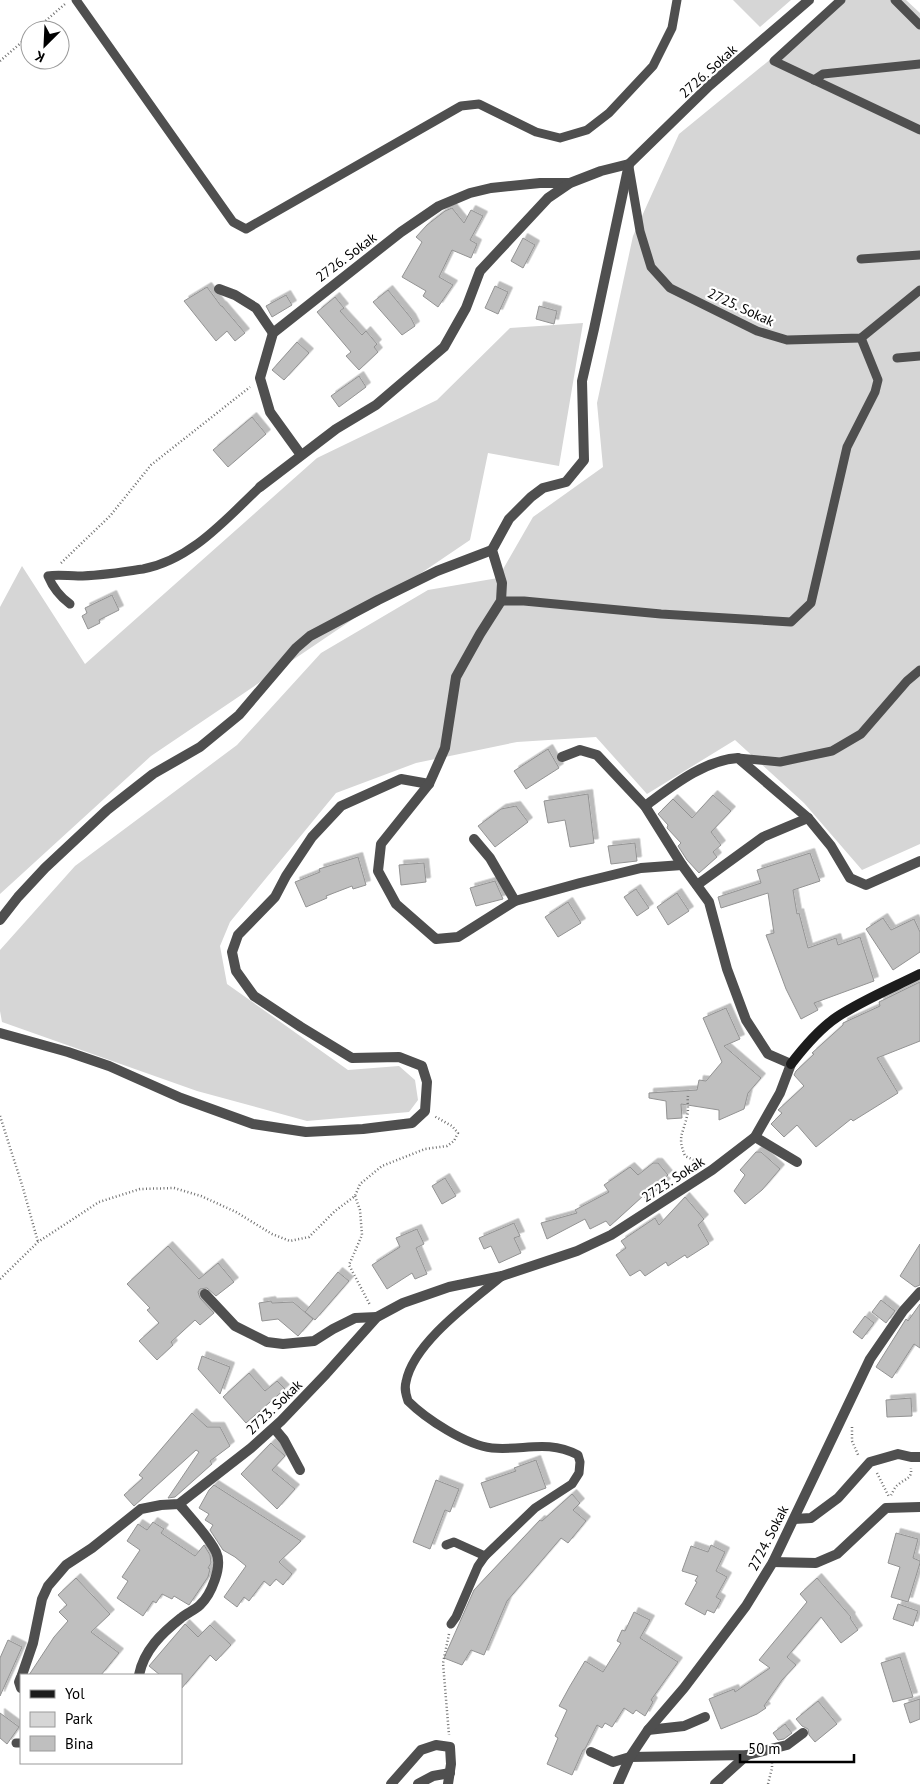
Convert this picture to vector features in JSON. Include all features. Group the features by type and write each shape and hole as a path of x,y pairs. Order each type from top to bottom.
{"street":[{"name":"2726. Sokak","path":"260,487 336,428 376,405 444,347 466,308 480,271 548,198 570,183 602,171 629,164 709,86 810,0"},
{"path":"0,920 45,868 107,810 153,774 200,747 239,715 296,648 310,636 437,571 492,550 509,519 531,497 543,488 566,482 584,460 582,381 629,164"},
{"name":"2726. Sokak","path":"273,333 401,232 439,206 470,193 491,188 540,183 570,183"},
{"path":"219,289 235,295 256,308 273,333 260,378 270,412 302,455"},
{"path":"492,550 502,583 501,602 480,634 456,677 445,748 429,784 381,844 378,871 396,904 436,939 458,937 515,901 641,868 682,864"},
{"path":"562,757 580,750 597,755 645,806 708,902 727,969 746,1020 768,1054 790,1064"},
{"path":"645,806 691,774 728,759 738,758 808,818 831,846 850,878 866,885 920,861"},
{"path":"0,1033 110,1066 181,1098 253,1124 306,1132 412,1123 424,1111 427,1082 422,1066 399,1057 352,1058 301,1028 254,996 236,971 232,952 238,935 275,896 312,837 341,806 401,779 429,784"},
{"path":"697,886 763,837 808,818"},
{"path":"474,839 490,858 515,901"},
{"name":"2723. Sokak","path":"178,1504 252,1448 274,1428 377,1317 402,1303 448,1287 502,1276 577,1251 611,1235 712,1170 755,1136 780,1093 790,1064 806,1044 836,1018 920,974"},
{"path":"755,1136 797,1162"},
{"name":"2724. Sokak","path":"618,1784 630,1757 648,1730 684,1688 746,1606 773,1562 870,1359 903,1311 920,1292"},
{"name":"2723. Sokak","path":"205,1294 235,1326 267,1342 283,1344 314,1341 333,1328 355,1318 377,1317"},
{"path":"274,1428 284,1440 300,1470"},
{"path":"794,1519 811,1518 838,1498 870,1462 898,1454 916,1457"},
{"path":"23,1674 42,1599 48,1586 57,1574 66,1565 92,1548 141,1510 161,1505 178,1504 217,1553 218,1564 215,1578 210,1593 200,1605 182,1617 153,1644 142,1662 139,1674"},
{"path":"773,1562 816,1562 837,1554 886,1508 920,1507"},
{"path":"648,1730 684,1726 705,1717"},
{"path":"591,1752 613,1762 630,1757 747,1755 787,1745 803,1733"},
{"path":"391,1784 421,1750 436,1745 450,1747 448,1784"},
{"path":"715,1784 747,1755"},
{"path":"418,1784 433,1776 450,1773"}],"lane":[{"path":"76,0 233,222 246,229 461,106 479,104 536,132 560,138 587,130 609,113 653,66 672,28 677,0"},
{"path":"841,0 774,61 920,130"},
{"path":"895,0 920,25"},
{"path":"814,80 824,74 920,64"},
{"name":"2725. Sokak","path":"629,164 640,231 651,267 670,288 720,314 774,337 787,340 862,338"},
{"path":"861,259 920,255"},
{"path":"501,602 524,601 661,614 791,622 811,603 847,447 876,392 878,380 862,338 920,290"},
{"path":"896,358 920,356"},
{"path":"70,604 57,592 48,576 58,574 79,576 145,568 181,555 211,532 260,487"},
{"path":"738,758 780,762 832,751 860,734 907,681 920,670"},
{"path":"451,1624 456,1617 478,1566 485,1556 535,1508 572,1484 579,1473 580,1462 578,1456 566,1449 553,1446 491,1448 460,1436 416,1409 408,1401 405,1383 414,1360 424,1346 449,1321 502,1276"},
{"path":"446,1545 454,1542 485,1556"}],"path":[{"path":"47,20 70,0"},
{"path":"0,61 20,43"},
{"path":"48,576 110,516 151,465 260,378"},
{"path":"688,1096 687,1116 682,1131 681,1144 685,1156 694,1160 696,1180"},
{"path":"0,1279 38,1242 98,1202 140,1189 174,1188 200,1196 236,1212 272,1234 290,1241 309,1237 335,1211 355,1196 360,1184 382,1166 425,1149 447,1146 454,1141 458,1133 452,1126 424,1111"},
{"path":"0,1116 26,1197 38,1242"},
{"path":"355,1196 360,1210 362,1236 349,1265 377,1317"},
{"path":"852,1425 852,1441 859,1459 870,1462 890,1498"},
{"path":"886,1508 898,1484 908,1480 916,1457"},
{"path":"450,1747 443,1663 451,1624"},
{"path":"768,1784 772,1768 770,1749"}],"green space":[{"path":"733,0 791,0 760,27"},
{"path":"843,0 906,0 920,13 920,844 862,870 804,803 735,740 647,794 596,737 517,742 416,763 336,793 230,922 220,946 227,984 348,1070 399,1066 415,1080 418,1100 409,1112 307,1121 197,1091 2,1022 0,1011 0,950 75,866 237,745 321,653 428,590 498,578 533,517 603,467 597,403 633,236 679,134"},
{"path":"583,323 559,466 488,453 470,540 151,756 0,894 0,607 22,566 85,664 317,458 437,400 510,328"}],"building":[{"path":"452,208 464,223 471,210 483,216 470,240 477,244 471,258 452,250 439,277 453,285 438,307 423,296 426,291 402,277 422,242 416,237 427,225"},
{"path":"523,238 535,245 523,268 511,261"},
{"path":"495,286 508,292 498,314 485,308"},
{"path":"207,287 245,333 235,341 227,331 216,341 184,301"},
{"path":"388,290 411,318 415,326 402,335 373,302"},
{"path":"286,295 292,305 272,317 266,306"},
{"path":"335,297 344,308 340,311 362,335 366,331 377,344 374,347 378,352 359,370 346,356 351,352 317,312"},
{"path":"539,306 557,311 554,324 536,319"},
{"path":"297,342 309,353 284,380 272,370"},
{"path":"359,376 366,387 339,407 331,396"},
{"path":"252,417 266,434 228,467 213,450"},
{"path":"112,595 119,610 99,620 100,623 88,629 82,616 87,613 85,608"},
{"path":"548,749 559,768 526,789 514,771"},
{"path":"588,794 594,843 570,847 565,820 548,823 544,801"},
{"path":"713,795 731,811 711,832 721,845 713,852 717,857 699,873 687,860 678,846 681,843 667,828 668,825 658,814 673,799 692,818"},
{"path":"516,806 528,822 495,847 478,826 501,809"},
{"path":"635,843 637,861 611,864 608,846"},
{"path":"810,853 820,881 793,890 797,914 799,913 808,948 836,938 838,945 860,937 874,981 814,1003 818,1010 801,1019 786,989 766,935 774,933 768,893 721,908 718,897 761,883 757,870"},
{"path":"358,857 366,885 353,889 352,886 326,896 327,898 306,907 295,882 320,872 319,869"},
{"path":"424,863 426,882 401,885 399,865"},
{"path":"495,881 503,899 476,906 470,888"},
{"path":"636,889 649,908 637,916 624,897"},
{"path":"677,893 689,911 668,925 657,907"},
{"path":"568,902 581,923 558,937 545,917"},
{"path":"883,918 891,930 914,919 920,932 920,952 893,970 866,929"},
{"path":"920,982 920,1041 877,1058 898,1093 853,1121 851,1119 816,1147 797,1125 784,1137 771,1124 782,1113 778,1110 804,1086 794,1075 796,1071 843,1023 880,1006 879,1002"},
{"path":"726,1008 740,1039 724,1046 761,1078 748,1093 744,1109 719,1120 719,1110 681,1104 682,1118 667,1119 666,1101 649,1098 649,1093 697,1090 699,1080 706,1081 722,1062 703,1018"},
{"path":"756,1152 761,1152 780,1169 762,1190 745,1204 734,1191 745,1175 740,1170"},
{"path":"653,1163 658,1163 668,1175 662,1180 666,1183 646,1199 643,1196 610,1226 606,1221 590,1229 585,1219 547,1239 541,1223 577,1213 575,1210 609,1192 604,1185 630,1167 638,1175"},
{"path":"445,1178 456,1196 442,1204 432,1186"},
{"path":"685,1197 704,1219 698,1225 709,1244 687,1258 685,1255 668,1266 666,1262 645,1276 640,1270 630,1276 616,1255 626,1248 621,1241 655,1218 659,1225"},
{"path":"514,1223 520,1236 514,1238 521,1253 499,1263 491,1246 484,1249 479,1238"},
{"path":"417,1229 424,1244 416,1248 427,1274 415,1279 412,1273 387,1289 372,1265 400,1247 396,1238"},
{"path":"920,1244 920,1285 915,1287 900,1276"},
{"path":"168,1246 199,1279 218,1263 234,1282 216,1296 207,1288 200,1289 198,1292 200,1298 214,1313 200,1325 195,1320 171,1342 173,1345 157,1360 139,1341 159,1323 147,1310 150,1308 127,1284"},
{"path":"338,1272 349,1281 315,1320 305,1312"},
{"path":"881,1300 895,1311 886,1323 872,1312"},
{"path":"271,1301 272,1303 293,1302 313,1319 298,1336 278,1319 262,1321 259,1303"},
{"path":"920,1304 920,1348 914,1344 892,1378 876,1367 906,1319 908,1321"},
{"path":"865,1316 874,1323 862,1339 853,1332"},
{"path":"202,1356 230,1367 220,1394 198,1369"},
{"path":"249,1373 265,1391 277,1381 285,1389 246,1423 223,1397"},
{"path":"911,1398 912,1416 887,1417 886,1400"},
{"path":"192,1413 207,1427 220,1427 230,1446 210,1461 212,1464 175,1497 168,1498 199,1452 196,1450 134,1506 124,1495 143,1478 139,1475"},
{"path":"271,1443 285,1456 272,1470 295,1489 277,1509 241,1474"},
{"path":"536,1460 546,1488 490,1508 481,1483 516,1471 514,1468"},
{"path":"436,1480 459,1489 450,1512 445,1510 430,1549 413,1542"},
{"path":"214,1485 301,1541 279,1562 292,1574 283,1585 276,1579 270,1586 264,1581 249,1601 244,1597 237,1607 224,1597 246,1566 223,1550 210,1530 213,1525 205,1520 209,1514 199,1508"},
{"path":"572,1494 580,1503 573,1510 586,1521 568,1543 561,1538 507,1601 484,1655 471,1650 462,1665 444,1658 474,1590 540,1520 542,1521"},
{"path":"153,1522 164,1529 161,1533 195,1556 204,1545 210,1555 211,1563 208,1568 210,1569 208,1577 189,1605 174,1596 172,1599 162,1594 156,1603 153,1601 143,1616 117,1598 128,1581 122,1577 140,1550 127,1541 138,1524 147,1530"},
{"path":"896,1533 918,1539 913,1558 920,1561 920,1563 908,1602 891,1597 900,1567 888,1563"},
{"path":"711,1545 725,1552 716,1571 727,1577 716,1597 721,1600 714,1613 707,1610 705,1615 685,1604 697,1582 695,1581 698,1576 682,1571 691,1546 708,1552"},
{"path":"76,1578 110,1614 91,1632 119,1653 102,1674 30,1674 54,1637 68,1621 59,1612 67,1605 58,1595"},
{"path":"817,1578 851,1617 858,1630 841,1643 821,1617 787,1657 796,1665 782,1680 764,1706 766,1708 757,1714 721,1729 709,1699 734,1689 735,1692 770,1668 759,1660 807,1602 800,1594"},
{"path":"898,1604 918,1611 913,1626 893,1619"},
{"path":"634,1612 650,1620 640,1638 678,1662 651,1700 653,1702 645,1716 636,1710 633,1714 624,1708 612,1727 605,1723 602,1728 597,1725 572,1775 547,1764 558,1738 555,1736 567,1710 559,1706 570,1686 585,1661 603,1672 621,1643 617,1641 622,1630 625,1631"},
{"path":"185,1624 198,1637 210,1625 231,1645 216,1661 210,1655 182,1688 182,1674 159,1674 149,1666"},
{"path":"8,1640 22,1647 0,1696 0,1658"},
{"path":"900,1657 913,1697 893,1702 881,1663"},
{"path":"920,1699 920,1719 910,1723 904,1704"},
{"path":"818,1701 837,1724 815,1742 809,1735 808,1729 802,1726 796,1719"},
{"path":"0,1713 19,1727 7,1744 0,1738"},
{"path":"785,1724 792,1733 784,1739 778,1740 773,1733"}]}
